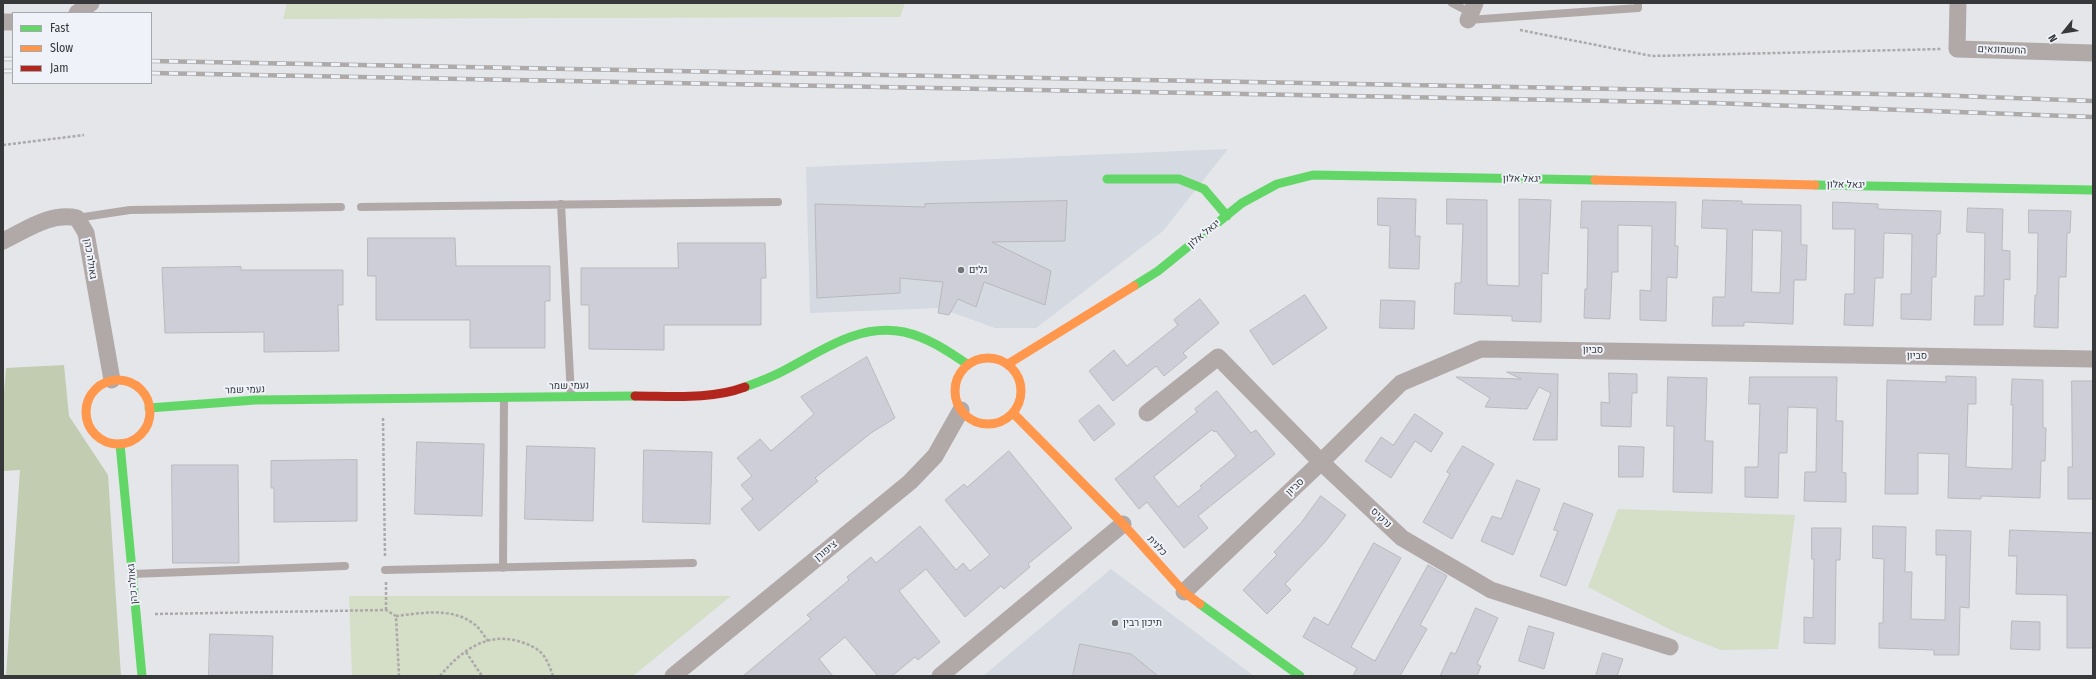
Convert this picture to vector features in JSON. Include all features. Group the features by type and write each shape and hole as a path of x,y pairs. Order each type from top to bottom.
{"street":[{"path":"78,12 91,3"},
{"path":"1957,49 1958,3"},
{"name":"החשמונאים","path":"1957,49 2093,53"},
{"name":"יגאל אלון","path":"1008,364 1158,271 1242,203 1277,184 1313,175 2093,190"},
{"path":"1107,179 1179,179 1204,189 1227,216"},
{"path":"3,241 46,220 65,216 77,218"},
{"name":"גאולה כהן","path":"77,218 86,233 112,380"},
{"name":"נעמי שמר","path":"149,408 255,400 722,394 769,377 837,341 865,331 893,329 917,335 940,345 967,364"},
{"name":"סביון","path":"1184,592 1321,462 1401,383 1481,349 2093,359"},
{"path":"988,357 998,359 1008,364 1016,372 1021,388 1019,404 1013,413 999,422 984,424 973,421 961,410 954,394 955,383 960,373 967,364 977,359 988,357"},
{"name":"נרקיס","path":"1147,413 1218,357 1321,462 1402,538 1491,590 1670,647"},
{"path":"112,380 123,380 132,383 144,394 149,408 149,418 145,428 139,436 130,442 120,444 110,443 100,438 92,431 87,421 86,410 90,395 102,384 112,380"},
{"name":"ציפורן","path":"673,676 910,482 935,456 961,410"},
{"name":"כלנית","path":"1013,413 1123,524 1184,592 1300,676"},
{"name":"גאולה כהן","path":"120,444 142,676"},
{"path":"940,676 1123,524"}],"lane":[{"path":"1452,3 1472,12 1638,8 1638,3"},
{"path":"361,207 778,202"},
{"path":"561,204 571,397"},
{"path":"77,218 130,210 341,207"},
{"path":"503,568 504,398"},
{"path":"386,570 694,563"},
{"path":"132,574 345,566"}],"path":[{"path":"1514,29 1652,56 1957,49"},
{"path":"3,145 84,135"},
{"path":"383,399 386,610"},
{"path":"136,614 386,610 396,616 427,612 452,614 474,624 488,641"},
{"path":"396,616 399,676"},
{"path":"440,676 455,658 482,642 504,638 531,645 544,656 553,676"},
{"path":"466,652 482,676"}],"shaded area":[{"name":"גלים","path":"1228,149 1163,231 1036,328 995,328 940,308 810,313 806,167"},
{"name":"תיכון רבין","path":"1111,569 1254,676 983,676"}],"green space":[{"path":"287,3 905,3 900,17 283,19"},
{"path":"64,365 69,416 108,475 121,676 6,676 20,470 3,471 3,406 6,368"},
{"path":"1618,509 1795,515 1778,649 1721,650 1675,632 1588,587"},
{"path":"349,596 731,596 633,676 352,676"}],"building":[{"path":"1378,198 1416,199 1415,236 1420,236 1419,269 1389,268 1390,226 1378,225"},
{"path":"1447,199 1487,200 1487,283 1488,285 1519,286 1519,199 1551,200 1548,274 1542,273 1541,322 1512,321 1512,316 1454,314 1455,283 1461,283 1463,224 1447,224"},
{"path":"1703,200 1742,201 1742,204 1801,205 1801,245 1807,245 1806,280 1794,280 1793,324 1744,322 1744,326 1712,326 1713,297 1725,297 1727,229 1702,228","holes":["1753,230 1782,231 1780,293 1752,292"]},
{"path":"1067,201 1065,241 992,242 1051,271 1045,305 984,282 976,307 958,299 949,315 938,313 943,282 900,278 900,293 817,298 815,204 925,207 925,204"},
{"path":"1582,201 1676,202 1675,246 1678,246 1677,278 1667,277 1666,321 1640,320 1640,290 1651,291 1652,226 1618,225 1618,272 1612,272 1610,319 1584,318 1585,289 1587,289 1588,228 1581,228"},
{"path":"1833,202 1878,204 1878,209 1941,211 1940,234 1937,234 1936,277 1932,277 1931,320 1901,319 1901,294 1911,294 1912,234 1884,233 1883,278 1875,278 1873,326 1844,325 1845,294 1854,294 1855,229 1833,229"},
{"path":"1968,208 2003,209 2002,250 2010,251 2010,280 2004,279 2003,325 1974,325 1975,296 1984,296 1985,233 1967,232"},
{"path":"2029,210 2071,211 2070,233 2067,233 2066,277 2059,277 2058,328 2034,327 2035,295 2037,295 2038,233 2029,233"},
{"path":"368,238 455,238 456,266 550,266 550,301 545,301 545,348 470,348 470,320 376,320 376,276 368,276"},
{"path":"678,243 765,243 766,278 761,278 761,325 664,325 664,350 589,349 589,305 581,305 581,268 678,268"},
{"path":"241,267 241,270 343,270 343,305 338,305 339,351 264,352 264,332 165,333 162,268"},
{"path":"1305,295 1327,328 1273,365 1250,331"},
{"path":"1200,299 1219,323 1183,353 1187,357 1164,376 1156,366 1113,401 1089,371 1114,350 1127,366 1178,325 1174,320"},
{"path":"1381,300 1415,301 1414,329 1380,328"},
{"path":"867,357 895,418 871,433 815,478 818,481 759,531 741,509 753,499 741,485 752,476 737,458 760,439 771,451 814,414 801,397"},
{"path":"1507,372 1558,374 1557,440 1533,440 1551,393 1539,387 1527,409 1485,407 1490,398 1456,377 1521,379"},
{"path":"1609,373 1637,374 1637,393 1632,393 1631,427 1601,426 1601,402 1609,403"},
{"path":"1946,376 1976,377 1976,404 1968,404 1966,467 1982,468 2012,469 2012,379 2043,380 2043,428 2046,428 2045,461 2041,461 2040,498 1981,496 1981,499 1948,498 1949,454 1918,453 1918,494 1885,494 1887,380 1946,382"},
{"path":"1668,377 1707,378 1705,441 1713,441 1712,493 1673,492 1674,426 1667,426"},
{"path":"1750,377 1837,377 1836,421 1843,421 1842,472 1846,473 1846,502 1804,501 1805,472 1816,472 1817,408 1788,407 1787,453 1779,453 1778,498 1745,497 1745,467 1758,467 1760,404 1749,404"},
{"path":"2072,381 2093,381 2093,499 2068,499 2068,467 2072,467"},
{"path":"1217,391 1251,433 1256,430 1275,454 1198,516 1208,528 1184,548 1147,502 1139,509 1115,479 1197,412 1195,409","holes":["1212,430 1214,432 1216,431 1236,456 1200,486 1202,488 1178,507 1154,477"]},
{"path":"1099,405 1115,424 1094,441 1079,421"},
{"path":"1415,414 1443,433 1431,452 1415,441 1391,478 1365,461 1381,437 1393,445"},
{"path":"417,442 484,444 482,516 415,514"},
{"path":"527,446 595,448 593,521 525,519"},
{"path":"1463,446 1494,464 1452,539 1423,522 1450,474 1447,472"},
{"path":"1619,446 1644,447 1643,477 1619,477"},
{"path":"644,450 712,452 710,524 643,522"},
{"path":"1009,451 1072,528 1028,564 1030,567 1004,589 1001,586 965,617 926,569 899,591 940,642 918,660 915,657 892,676 878,676 845,637 819,659 833,676 743,676 811,619 807,615 849,580 847,577 871,557 876,563 920,526 956,570 963,563 970,571 990,555 945,500 964,484 967,487"},
{"path":"357,460 357,521 274,522 274,488 271,488 271,461"},
{"path":"172,465 238,465 239,563 173,563"},
{"path":"1517,480 1540,489 1513,555 1481,541 1492,516 1501,519"},
{"path":"1321,496 1346,515 1325,542 1285,584 1291,590 1267,614 1243,590 1277,555 1274,552 1301,523"},
{"path":"1564,503 1593,514 1566,586 1540,576 1558,531 1554,530"},
{"path":"1873,526 1906,527 1905,572 1912,572 1911,619 1945,620 1946,555 1936,555 1936,530 1971,531 1969,608 1960,607 1959,655 1934,655 1934,650 1879,648 1879,623 1883,623 1884,559 1873,558"},
{"path":"1812,528 1841,528 1840,560 1836,560 1835,644 1804,643 1804,617 1813,618 1814,559 1812,559"},
{"path":"2010,530 2093,533 2093,648 2067,648 2067,595 2016,594 2017,556 2009,556"},
{"path":"1374,543 1401,558 1351,647 1375,661 1428,565 1447,576 1420,625 1427,629 1400,676 1353,676 1357,668 1303,637 1314,617 1328,625"},
{"path":"1476,608 1498,618 1477,664 1481,666 1477,676 1440,676 1451,652 1455,654"},
{"path":"2012,621 2040,622 2040,650 2011,649"},
{"path":"1529,626 1554,633 1544,669 1519,661"},
{"path":"210,634 273,636 272,676 209,676"},
{"path":"1080,644 1131,654 1158,676 1073,676"},
{"path":"1603,653 1623,659 1617,676 1596,676"}],"railway":[{"path":"3,59 12,59"},
{"path":"152,61 1932,95 2093,101"},
{"path":"3,71 12,71"},
{"path":"152,73 1714,103 2093,117"}],"traffic: fast":[{"path":"1134,286 1158,271 1242,203 1277,184 1313,175 1595,180"},
{"path":"1107,179 1179,179 1204,189 1227,216"},
{"path":"1815,185 2093,190"},
{"path":"745,387 775,375 842,340 872,331 888,330 913,334 937,345 967,364"},
{"path":"149,408 255,400 635,396"},
{"path":"120,444 142,676"},
{"path":"1200,604 1300,676"}],"traffic: slow":[{"path":"1595,180 1815,185"},
{"path":"1008,364 1134,286"},
{"path":"982,358 994,358 1001,360 1012,367 1019,378 1021,391 1019,404 1012,415 1001,422 994,424 982,424 975,422 964,415 957,404 955,397 955,385 957,378 964,367 975,360 982,358"},
{"path":"118,380 136,386 144,394 150,412 144,430 136,438 118,444 100,438 92,430 86,412 92,394 100,386 118,380"},
{"path":"1013,413 1123,524 1184,592 1200,604"}],"traffic: jam":[{"path":"635,396 705,396 745,387"}],"place":[{"name":"גלים","path":"961,270"},
{"name":"תיכון רבין","path":"1115,623"}]}
